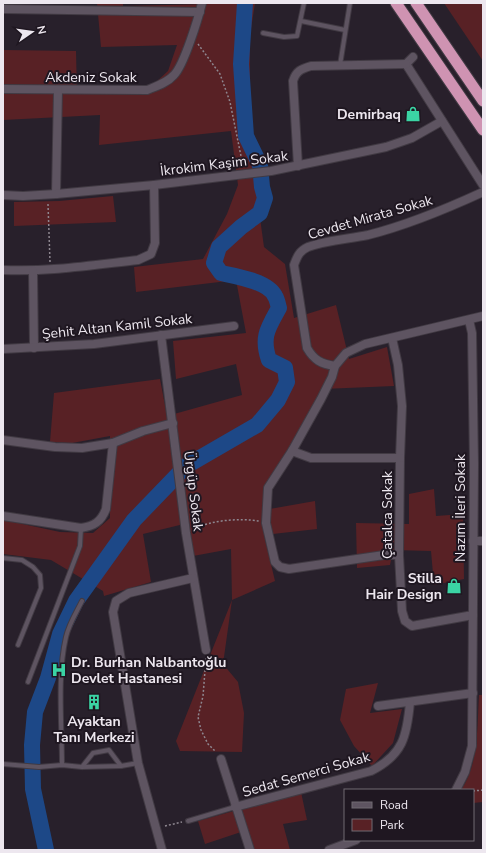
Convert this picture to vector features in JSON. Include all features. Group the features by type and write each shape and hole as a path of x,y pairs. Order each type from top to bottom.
{"highway":[{"path":"396,3 483,130"},
{"path":"416,3 483,101"}],"street":[{"path":"192,36 202,3"},
{"path":"3,9 200,12"},
{"name":"Akdeniz Sokak","path":"3,89 147,90 162,85 175,75 192,36"},
{"path":"298,166 293,81 295,74 301,68 311,66 406,64 413,57"},
{"path":"406,64 483,185"},
{"path":"52,194 58,90"},
{"name":"İkrokim Kaşim Sokak","path":"3,195 23,196 154,185 272,171 386,147 412,138 442,121"},
{"path":"3,270 50,270 138,260 151,254 155,244 154,185"},
{"name":"Cevdet Mirata Sokak","path":"336,366 323,364 313,358 307,348 294,265 298,254 308,247 368,235 412,222 443,211 483,192"},
{"path":"34,271 34,348"},
{"path":"399,555 384,555 289,569 280,567 275,562 266,523 268,488 292,451 332,377 336,366 346,353 365,344 483,316"},
{"name":"Nazım İleri Sokak","path":"456,789 465,772 472,746 472,333 469,320"},
{"name":"Şehit Altan Kamil Sokak","path":"3,349 94,344 234,326"},
{"name":"Ürgüp Sokak","path":"161,336 186,533 206,650"},
{"name":"Çatalca Sokak","path":"392,338 398,365 402,406 399,555 402,611 405,621 412,626 473,615"},
{"path":"3,440 55,448 82,448 113,443 142,431 172,423"},
{"path":"3,516 81,528 92,526 102,519 106,509 113,443"},
{"path":"292,451 311,458 400,458"},
{"path":"473,541 483,541"},
{"path":"162,850 138,763 113,612 116,601 129,593 193,578"},
{"path":"378,706 473,693"},
{"name":"Sedat Semerci Sokak","path":"235,807 371,771 386,764 400,748 407,729 410,702"},
{"path":"221,758 235,807 250,850"},
{"path":"329,850 353,841"}],"lane":[{"path":"263,33 284,37 297,36 302,21 304,3"},
{"path":"340,65 350,3"},
{"path":"302,21 345,30"},
{"path":"28,682 80,546 81,528"},
{"path":"3,558 22,560 33,567 40,575 41,588 18,645"},
{"path":"62,766 63,657 66,637 72,619 82,601"},
{"path":"82,767 93,753 109,750 121,766"},
{"path":"3,764 39,767 82,767 121,766 138,763"},
{"path":"188,821 235,807"}],"path":[{"path":"192,36 220,74 230,102 248,175"},
{"path":"50,270 52,194"},
{"path":"186,533 198,527 217,522 251,520 266,523"},
{"path":"206,650 203,696 198,717 201,730 208,744 221,758"},
{"path":"155,828 188,821"}],"green space":[{"path":"97,3 123,3 123,6 255,3 250,36 250,138 265,166 271,203 260,218 264,247 285,264 294,318 336,305 349,359 387,347 394,386 323,389 265,490 264,510 315,501 317,529 264,535 275,581 232,600 231,549 193,556 188,523 143,534 151,582 104,596 103,591 51,560 3,554 4,520 60,532 93,533 110,518 110,436 72,443 50,442 54,393 160,379 167,416 242,395 236,364 176,379 173,341 246,333 236,280 136,292 134,267 203,259 227,214 238,185 231,131 99,145 100,115 3,120 3,50 76,51 77,94 143,94 168,71 177,45 101,47"},
{"path":"444,3 483,3 483,61"},
{"path":"113,196 116,222 14,226 14,202 59,201"},
{"path":"434,489 436,516 463,514 464,579 434,585 431,551 393,550 390,565 357,568 356,523 409,524 409,494"},
{"path":"232,600 223,664 238,682 244,713 242,752 180,751 176,741"},
{"path":"378,683 370,713 402,709 393,743 372,766 354,746 340,720 346,689"},
{"path":"479,695 483,695 483,802 474,803 474,789 462,789 471,769 477,732"},
{"path":"301,792 307,820 283,824 290,850 254,850 247,830 205,844 198,821"}],"waterway":[{"path":"46,850 33,789 32,745 35,712 48,678 60,634 76,601 134,520 186,466 257,425 278,400 287,382 285,368 269,360 266,345 269,327 279,308 275,296 266,286 259,283 221,273 214,263 219,247 241,227 260,213 265,198 262,187 260,165 246,136 241,64 245,3"}],"place":[{"name":"Demirbaq","path":"413,114"},
{"name":"Stilla Hair Design","path":"454,586"},
{"name":"Dr. Burhan Nalbantoğlu Devlet Hastanesi","path":"59,670"},
{"name":"Ayaktan Tanı Merkezi","path":"94,702"}]}
